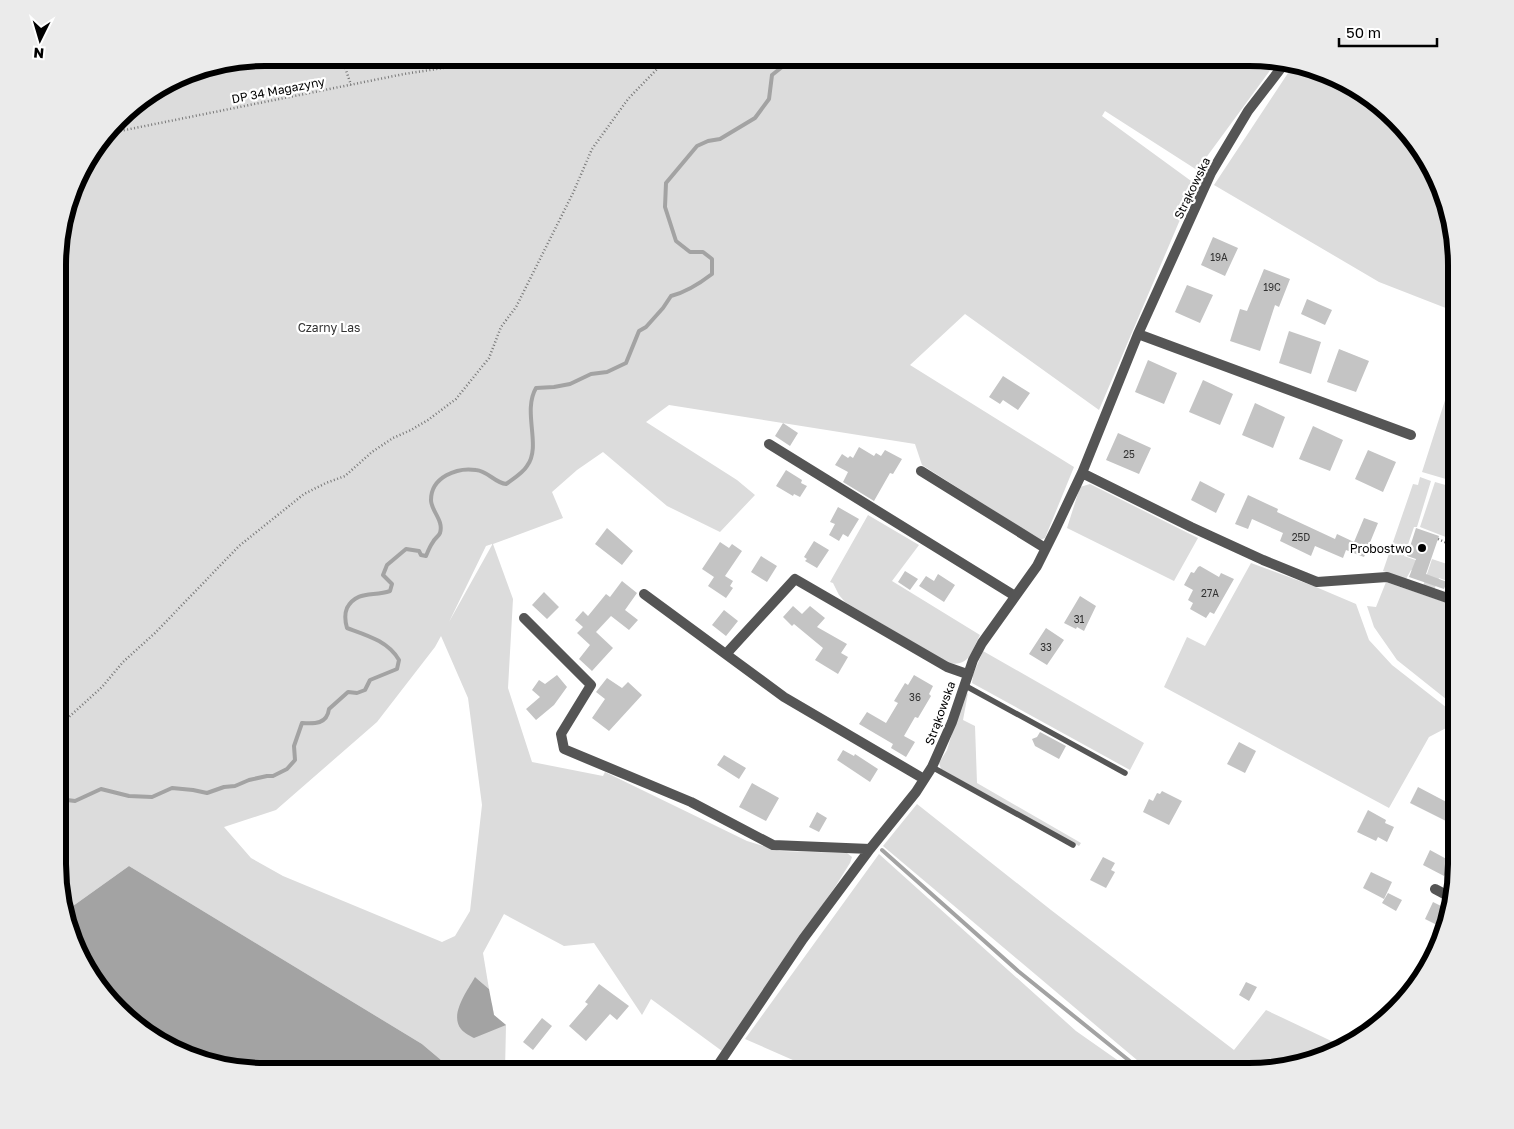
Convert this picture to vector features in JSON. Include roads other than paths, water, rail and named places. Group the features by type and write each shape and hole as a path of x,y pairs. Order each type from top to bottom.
{"street":[{"name":"Strąkowska","path":"719,1063 803,938 916,792 932,767 947,734 967,674 982,643 1037,566 1082,473 1138,334 1211,174 1248,111 1280,69"},
{"path":"1138,334 1411,436"},
{"path":"769,444 1015,596"},
{"path":"921,471 1045,548"},
{"path":"1082,473 1191,527 1317,582 1393,578 1448,598"},
{"path":"726,654 795,579 947,666 967,674"},
{"path":"644,594 784,697 924,779"},
{"path":"524,618 592,685 561,734 564,749 691,802 774,845 870,849"},
{"path":"1436,889 1445,894"}],"lane":[{"path":"964,685 1125,773"},
{"path":"932,767 1073,845"}],"waterway":[{"path":"66,800 75,801 101,789 129,796 152,797 172,788 207,793 224,787 235,786 249,780 273,776 287,769 295,760 294,746 302,723 320,722 326,718 329,709 348,692 357,693 365,690 370,680 397,669 399,660 383,643 347,628 345,618 347,608 351,602 361,596 390,591 392,584 383,575 387,565 406,549 419,551 421,555 426,556 434,540 439,535 441,528 433,508 432,492 435,485 446,475 469,469 480,471 498,482 506,484 525,469 533,449 531,408 532,397 536,388 570,384 591,374 607,372 626,363 639,331 646,327 671,296 693,287 712,274 712,259 703,252 690,252 676,241 665,207 666,183 697,146 708,141 720,139 755,118 769,99 772,75 782,67 792,66"},
{"path":"882,850 1018,971 1132,1063"}],"place":[{"name":"Probostwo","path":"1422,548"}],"park label":[{"name":"Czarny Las","path":"329,327"}]}
